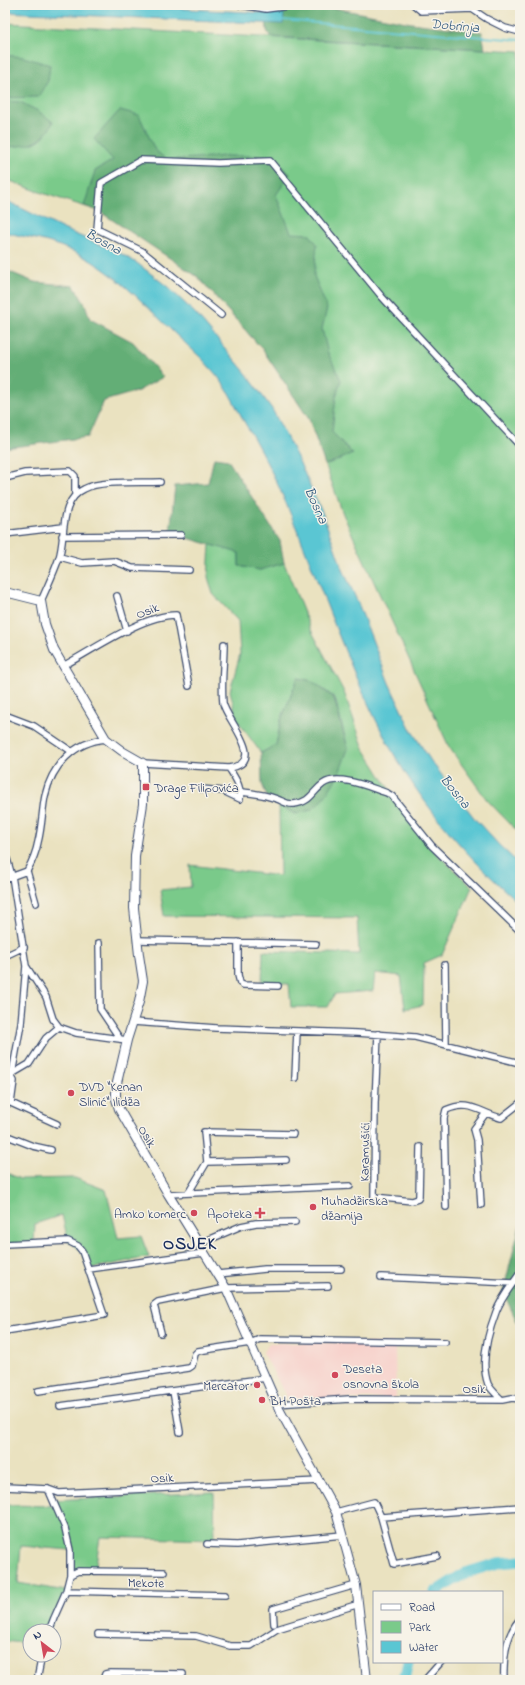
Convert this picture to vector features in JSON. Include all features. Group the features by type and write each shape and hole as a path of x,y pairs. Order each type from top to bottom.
{"main road":[{"path":"5,592 41,601 49,637 62,666 106,739 122,751 143,763"},
{"name":"Osik","path":"143,763 143,804 135,856 134,908 143,981 133,1022 124,1040 116,1087 116,1099 119,1109 168,1194 226,1288 277,1404 298,1445 320,1481 336,1512 356,1585 367,1680"}],"street":[{"path":"242,5 266,9 296,5"},
{"path":"414,5 421,11 433,8 472,9 505,28 520,32"},
{"path":"472,9 477,5"},
{"path":"221,315 142,251 97,229 100,183 141,160 218,163 270,161 382,297 520,446"},
{"path":"5,478 25,473 70,471 75,476 75,495 68,510 63,527 60,557 41,601"},
{"path":"75,495 84,488 96,486 118,483 160,482"},
{"path":"5,534 63,527"},
{"path":"62,536 181,535"},
{"path":"60,557 82,563 114,561 132,568 189,570"},
{"path":"117,596 127,631"},
{"name":"Osik","path":"62,666 127,631 160,616 176,615 190,686"},
{"path":"143,763 229,768 237,767 242,764 246,750 241,735 227,715 224,704 224,644"},
{"path":"5,715 34,726 71,751"},
{"path":"36,903 28,871 35,855 46,795 51,780 71,751 97,740 106,739"},
{"path":"202,789 223,791 240,799 241,792 229,768"},
{"path":"241,792 257,793 288,804 293,804 310,798 322,784 336,779 388,793 432,846 520,931"},
{"path":"5,852 12,876 26,966 21,1024 12,1075 5,1093"},
{"path":"5,879 28,871"},
{"path":"137,940 316,944"},
{"path":"238,942 238,975 240,983 243,985 278,986"},
{"path":"99,943 100,1009 124,1040"},
{"path":"5,956 24,947"},
{"path":"445,965 446,1045"},
{"path":"26,966 46,997 53,1019 59,1027 76,1033 124,1040"},
{"path":"133,1022 216,1028 378,1034 415,1037 520,1063"},
{"path":"12,1075 30,1064 46,1038 59,1027"},
{"path":"295,1078 297,1032"},
{"name":"Karamušići","path":"378,1034 375,1103 374,1197 412,1201 418,1199 420,1147"},
{"path":"12,1075 14,1081 11,1103 57,1124"},
{"path":"446,1207 444,1112 449,1108 473,1106 486,1113 501,1118 520,1103"},
{"path":"481,1205 477,1140 474,1130 486,1113"},
{"path":"189,1192 207,1162 204,1132 293,1134"},
{"path":"5,1135 33,1146 51,1150"},
{"path":"207,1162 286,1160"},
{"path":"168,1194 350,1186"},
{"path":"199,1244 241,1226 256,1223 295,1222"},
{"path":"5,1244 68,1241 78,1246 82,1251 89,1269 104,1315 5,1331"},
{"path":"89,1269 204,1253"},
{"path":"218,1274 265,1269 341,1269"},
{"path":"520,1273 496,1311 486,1346 485,1358 488,1383 494,1393 502,1400 512,1398 520,1399"},
{"path":"381,1277 513,1283"},
{"path":"161,1333 154,1305 155,1303 226,1288 328,1286"},
{"path":"38,1391 189,1368 192,1366 195,1354 198,1351 260,1339 445,1342"},
{"path":"60,1406 266,1378"},
{"path":"173,1391 180,1432"},
{"name":"Osik","path":"277,1404 349,1399 502,1400"},
{"name":"Osik","path":"5,1487 48,1489 59,1493 320,1481"},
{"path":"48,1489 65,1528 70,1550 70,1575 66,1591 52,1623"},
{"path":"336,1512 374,1502 381,1517 394,1564 437,1556"},
{"path":"381,1517 520,1507"},
{"path":"207,1544 244,1544 343,1535"},
{"name":"Mekote","path":"70,1575 78,1571 164,1572"},
{"path":"274,1624 273,1609 356,1585"},
{"name":"Mekote","path":"66,1591 225,1595"},
{"path":"98,1634 196,1636 230,1646 251,1646 277,1629 359,1604"},
{"path":"504,1680 505,1648 510,1635 520,1619"},
{"path":"37,1680 40,1663"},
{"path":"425,1680 440,1663"},
{"path":"103,1680 105,1674 110,1673 183,1674"}],"shaded area":[{"name":"Deseta osnovna škola","path":"270,1343 395,1343 396,1398 288,1400 263,1352"}],"green space":[{"path":"265,5 312,5 319,9 334,8 411,23 482,32 485,49 271,37 267,31"},
{"path":"5,23 520,51 520,153 517,154 520,180 520,834 487,800 449,747 343,514 309,419 263,350 198,277 145,240 99,211 42,193 5,179"},
{"path":"5,55 23,57 50,65 48,81 38,97 5,98"},
{"path":"5,101 20,102 38,111 53,122 49,130 35,142 8,147 5,146"},
{"path":"120,110 139,115 155,150 167,160 226,156 269,156 290,174 276,195 291,233 309,234 317,244 314,276 327,308 322,329 328,353 341,380 336,397 332,432 353,454 325,465 309,419 263,350 198,277 99,211 84,206 95,171 113,160 94,139"},
{"path":"5,270 34,282 74,286 85,304 90,319 133,342 163,377 138,391 104,401 88,437 5,448"},
{"path":"214,458 228,460 280,541 284,563 260,570 239,566 239,553 170,533 175,486 208,483"},
{"path":"210,544 239,553 239,566 260,570 284,563 310,628 344,692 364,749 393,795 432,849 472,887 442,955 424,963 423,1005 405,1009 401,976 375,973 373,991 335,994 328,1007 291,1007 289,984 262,983 263,951 359,954 357,918 164,916 160,890 191,887 190,865 280,876 279,805 295,814 348,749 335,698 312,681 298,678 281,720 276,745 261,753 237,720 230,691 240,654 238,621 213,594 208,577"},
{"path":"298,678 312,681 334,698 348,749 338,776 322,801 311,810 296,814 268,799 262,784 261,753 276,745 281,720"},
{"path":"5,1172 20,1179 75,1178 106,1190 118,1238 141,1236 149,1257 89,1269 82,1251 68,1241 62,1215 35,1224 34,1243 5,1244"},
{"path":"520,1225 520,1328 503,1292"},
{"path":"214,1492 215,1540 100,1537 95,1571 70,1575 70,1550 21,1546 18,1583 66,1591 52,1623 22,1623 22,1643 5,1641 5,1505 55,1506 53,1500"}],"water":[{"path":"5,5 111,5 284,14 283,24 5,12"},
{"name":"Bosna","path":"5,200 63,229 120,253 137,263 168,287 195,313 246,373 272,409 299,461 322,512 341,565 358,603 389,683 410,728 431,761 475,819 520,865 520,904 483,870 449,832 418,792 391,749 359,685 278,485 258,446 218,377 203,360 142,301 99,266 67,249 48,242 5,232"}],"waterway":[{"name":"Dobrinja","path":"282,20 520,40"},
{"path":"437,1591 465,1573 498,1563 520,1561"},
{"path":"404,1680 408,1663"}],"place":[{"name":"Drage Filipovića","path":"146,787"},
{"name":"DVD \"Kenan Slinić\" Ilidža","path":"71,1093"},
{"name":"Muhadžirska džamija","path":"313,1207"},
{"name":"Amko komerc","path":"194,1213"},
{"name":"Apoteka","path":"260,1213"},
{"name":"Deseta osnovna škola","path":"335,1375"},
{"name":"Mercator","path":"257,1385"},
{"name":"BH Pošta","path":"262,1400"}],"district":[{"name":"OSJEK","path":"190,1243"}]}
